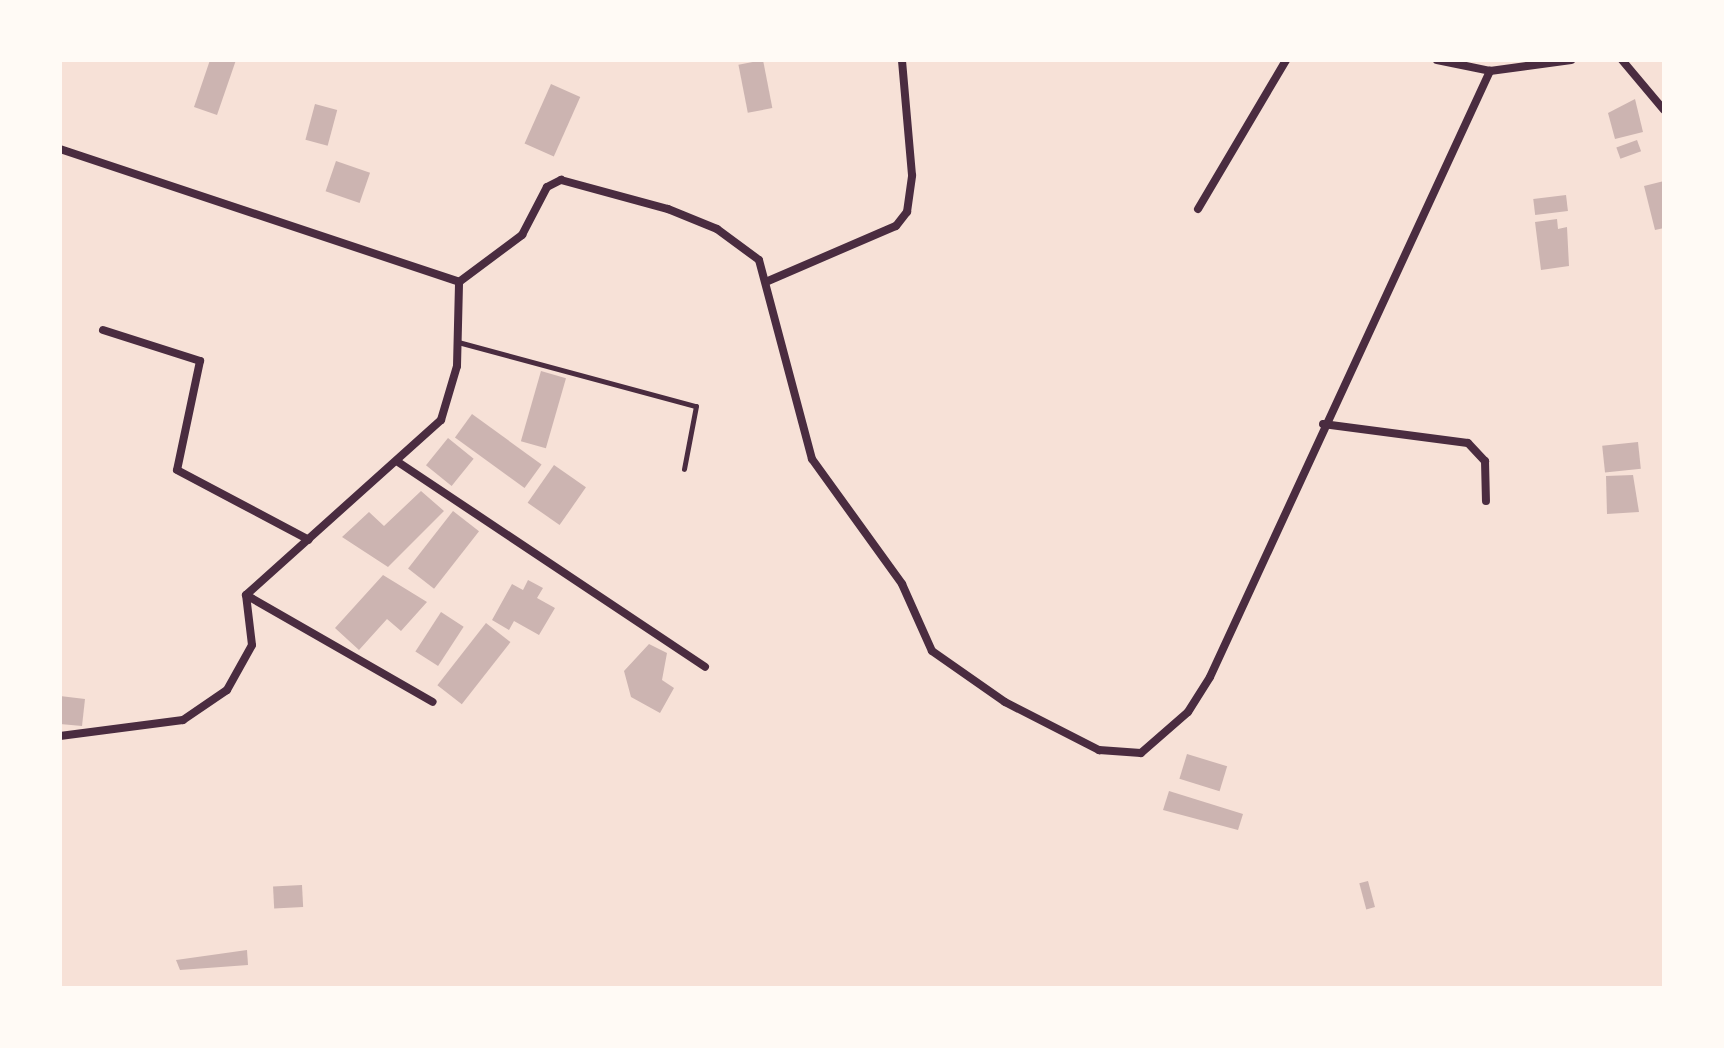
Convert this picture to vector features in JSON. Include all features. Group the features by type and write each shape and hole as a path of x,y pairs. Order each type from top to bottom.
{"street":[{"path":"768,281 896,226 907,212 912,175 902,60"},
{"path":"1198,209 1286,60"},
{"path":"1437,60 1490,71 1571,60"},
{"path":"1622,60 1664,110"},
{"path":"459,282 522,235 547,187 561,180 641,199 717,229 759,260 768,281 812,459 902,584 932,651 1005,702 1099,750 1141,753 1188,712 1490,71"},
{"path":"60,149 459,282"},
{"path":"246,595 398,462 448,408 458,342 459,282"},
{"path":"103,330 200,361 177,470 309,540"},
{"path":"1323,424 1468,443 1485,461 1486,501"},
{"path":"398,462 705,667"},
{"path":"246,595 433,702"},
{"path":"60,736 140,729 200,712 227,690 252,645 246,595"}],"lane":[{"path":"458,342 696,406 684,469"}],"building":[{"path":"210,60 236,60 217,115 194,107"},
{"path":"763,60 772,108 748,113 738,65"},
{"path":"551,84 580,97 554,156 525,143"},
{"path":"1635,99 1643,132 1615,139 1608,113"},
{"path":"315,104 337,110 328,146 305,140"},
{"path":"1637,140 1641,151 1620,159 1616,148"},
{"path":"336,161 370,173 360,203 326,191"},
{"path":"1664,181 1664,228 1655,230 1644,186"},
{"path":"1566,195 1568,211 1535,215 1533,199"},
{"path":"1557,219 1558,229 1567,227 1569,266 1541,270 1535,222"},
{"path":"541,371 566,378 546,448 521,441"},
{"path":"472,414 542,465 525,488 455,437"},
{"path":"448,438 474,459 452,486 426,465"},
{"path":"1638,442 1641,469 1605,473 1602,446"},
{"path":"554,465 586,487 560,525 528,503"},
{"path":"1633,475 1639,512 1607,514 1606,476"},
{"path":"421,491 444,511 388,567 342,537 369,512 384,526"},
{"path":"453,511 479,531 434,589 408,569"},
{"path":"383,575 427,602 401,631 387,619 359,650 335,628"},
{"path":"528,580 543,588 537,598 555,608 539,635 514,621 509,630 492,620 512,584 523,590"},
{"path":"441,612 464,627 438,666 415,651"},
{"path":"486,623 510,642 462,704 437,685"},
{"path":"649,644 667,653 662,680 674,688 660,713 631,697 624,671"},
{"path":"60,696 85,699 82,726 60,724"},
{"path":"1187,754 1227,766 1220,791 1179,779"},
{"path":"1169,791 1243,814 1238,830 1163,810"},
{"path":"1368,881 1375,907 1366,909 1359,883"},
{"path":"302,885 303,907 274,908 273,887"},
{"path":"247,950 248,965 180,970 176,960"}]}
